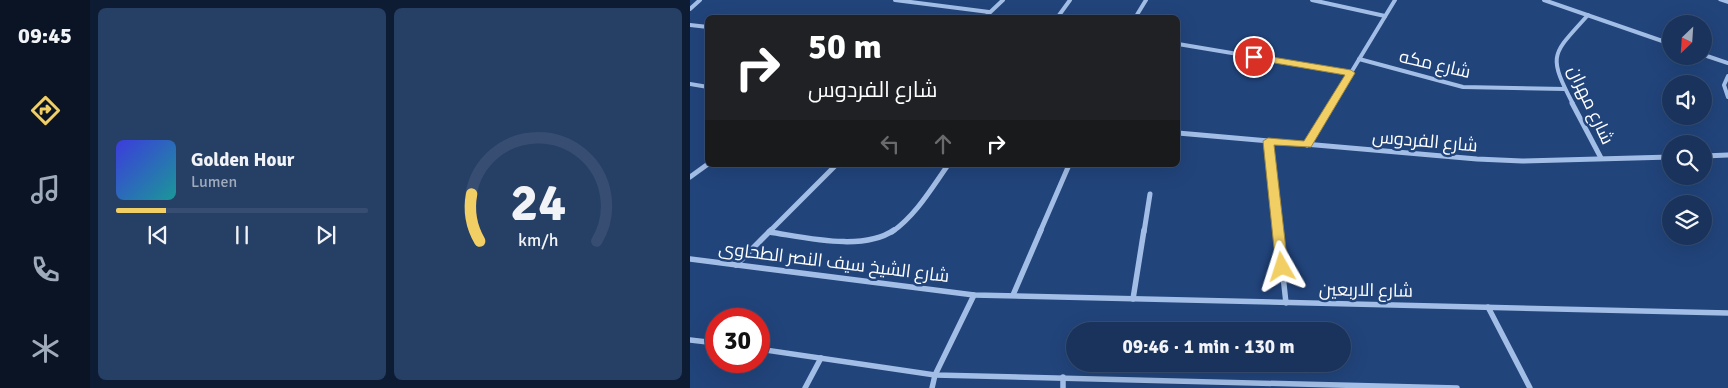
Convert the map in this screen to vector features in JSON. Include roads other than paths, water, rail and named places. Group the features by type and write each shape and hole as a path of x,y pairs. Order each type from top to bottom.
{"street":[{"path":"690,9 700,0"},
{"path":"895,0 989,12"},
{"path":"922,3 926,0"},
{"path":"986,15 1003,0"},
{"path":"1059,15 1070,0"},
{"path":"1137,15 1146,0"},
{"path":"1312,0 1385,16"},
{"path":"1307,144 1395,0"},
{"path":"1544,0 1662,41"},
{"path":"1720,0 1728,2"},
{"name":"شارع مهران","path":"1588,15 1559,47 1556,61 1559,77 1601,158"},
{"path":"690,25 705,27"},
{"path":"1180,44 1351,73"},
{"path":"1712,58 1728,63"},
{"name":"شارع مكه","path":"1359,59 1463,87 1565,89"},
{"path":"1728,76 1724,85 1728,97"},
{"path":"690,84 705,86"},
{"name":"شارع الفردوس","path":"1180,133 1476,160 1522,161 1662,157"},
{"path":"1268,141 1286,303"},
{"path":"1712,156 1728,155"},
{"path":"690,177 705,166"},
{"path":"736,265 834,167"},
{"path":"769,232 852,242 870,241 888,235 903,224 946,167"},
{"path":"1013,295 1068,167"},
{"path":"1133,299 1150,194"},
{"name":"شارع الشيخ سيف النصر الطحاوى","path":"690,259 974,295"},
{"path":"932,388 935,374 974,295"},
{"name":"شارع الاربعين","path":"974,295 1728,314"},
{"path":"1488,307 1530,388"},
{"path":"690,340 705,342"},
{"path":"770,351 935,374 1063,377 1201,384 1457,388"},
{"path":"805,388 821,358"},
{"path":"1063,377 1063,388"}]}
